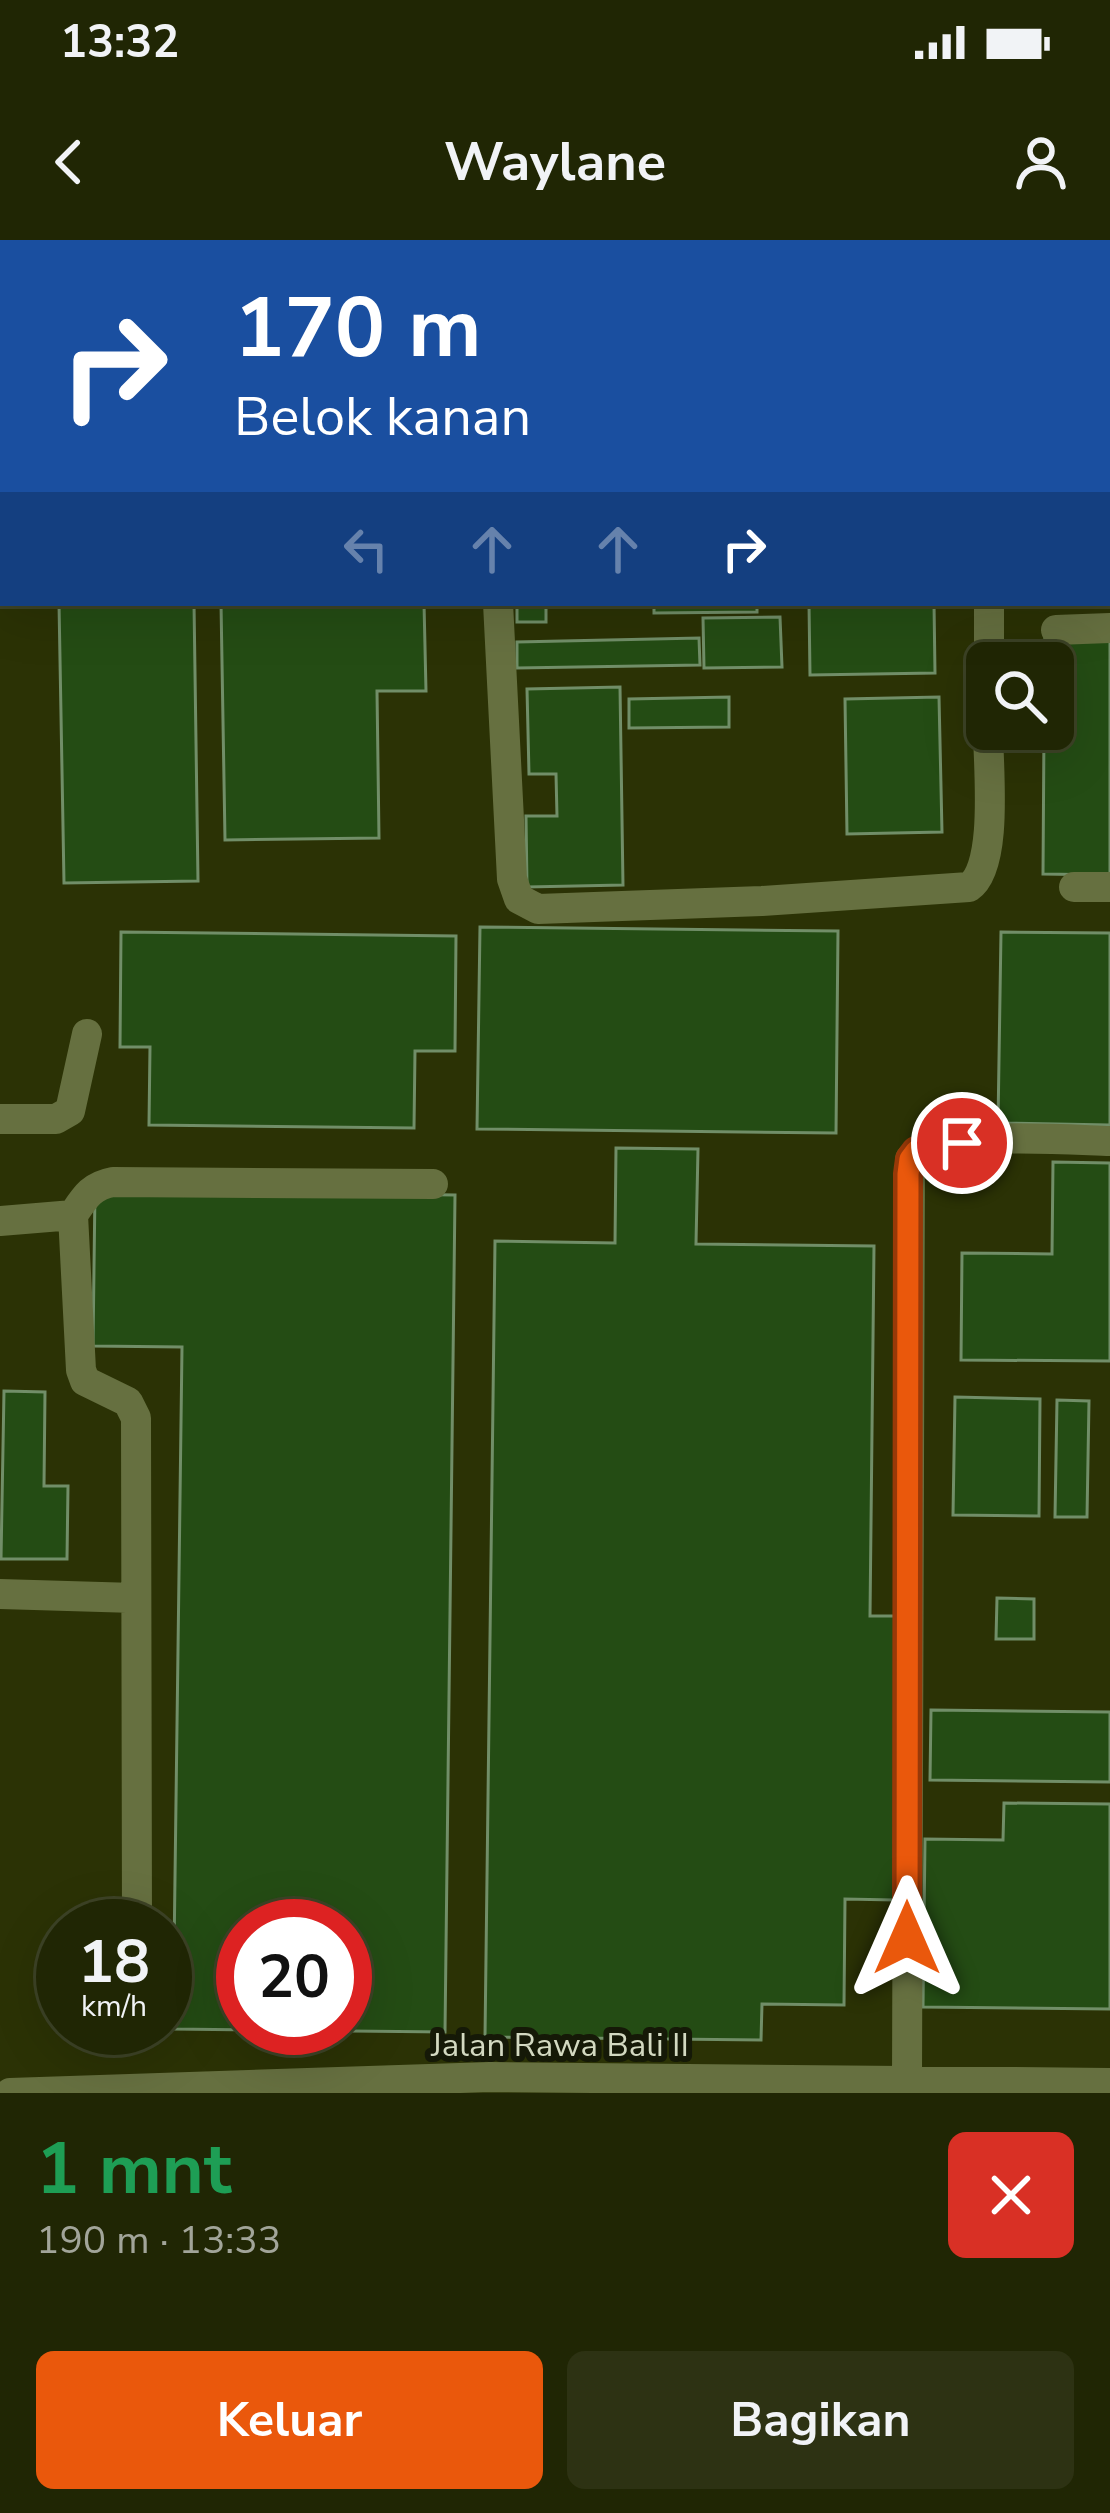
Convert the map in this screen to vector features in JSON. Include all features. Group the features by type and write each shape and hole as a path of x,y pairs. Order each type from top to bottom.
{"street":[{"path":"498,606 512,879 519,899 538,909 969,887 982,875 985,864 988,750"},
{"path":"988,642 989,606"},
{"path":"1056,631 1110,628"},
{"path":"1074,887 1110,887"},
{"path":"0,1119 56,1118 70,1111 87,1034"},
{"path":"907,2081 910,1159 928,1146 997,1140 1110,1141"},
{"path":"137,1899 136,1418 128,1402 85,1381 81,1370 73,1215 88,1192 113,1182 433,1184"},
{"path":"0,1222 73,1215"},
{"path":"0,1594 135,1598"},
{"name":"Jalan Rawa Bali II","path":"10,2093 907,2081 1110,2083"}],"building":[{"path":"59,606 194,606 198,881 64,883"},
{"path":"221,606 424,606 426,691 377,691 379,838 225,840"},
{"path":"517,606 546,606 546,622 517,622"},
{"path":"654,606 757,606 757,612 654,613"},
{"path":"809,606 934,606 935,673 810,675"},
{"path":"780,617 782,667 704,668 703,618"},
{"path":"1045,634 1110,635 1110,875 1043,874 1044,750 1074,750 1074,642 1045,642"},
{"path":"699,638 700,665 517,668 517,642"},
{"path":"620,687 623,885 527,887 526,816 557,816 556,774 529,774 527,689"},
{"path":"729,697 729,727 629,728 629,699"},
{"path":"939,697 942,832 847,834 845,699"},
{"path":"480,927 838,931 836,1133 477,1129"},
{"path":"121,932 456,936 455,1051 415,1051 414,1128 149,1125 150,1047 120,1047"},
{"path":"1001,932 1110,933 1110,1125 998,1123"},
{"path":"616,1148 698,1149 696,1244 874,1246 870,1616 898,1616 894,1900 845,1899 844,2005 762,2004 761,2040 485,2037 495,1241 615,1243"},
{"path":"1053,1162 1110,1163 1110,1361 961,1360 962,1253 1052,1254"},
{"path":"95,1190 455,1195 445,2032 372,2031 372,1899 216,1899 216,2029 192,2029 192,1899 175,1899 182,1347 93,1346"},
{"path":"4,1391 45,1392 44,1486 68,1486 67,1559 1,1559"},
{"path":"955,1397 1040,1399 1039,1516 953,1515"},
{"path":"1057,1400 1089,1401 1087,1517 1055,1517"},
{"path":"997,1598 1034,1599 1034,1639 996,1639"},
{"path":"931,1710 1110,1712 1110,1782 930,1780"},
{"path":"1004,1803 1110,1804 1110,2009 923,2007 925,1839 1003,1840"}],"route":[{"path":"907,1938 908,1174 916,1151 962,1143"}]}
